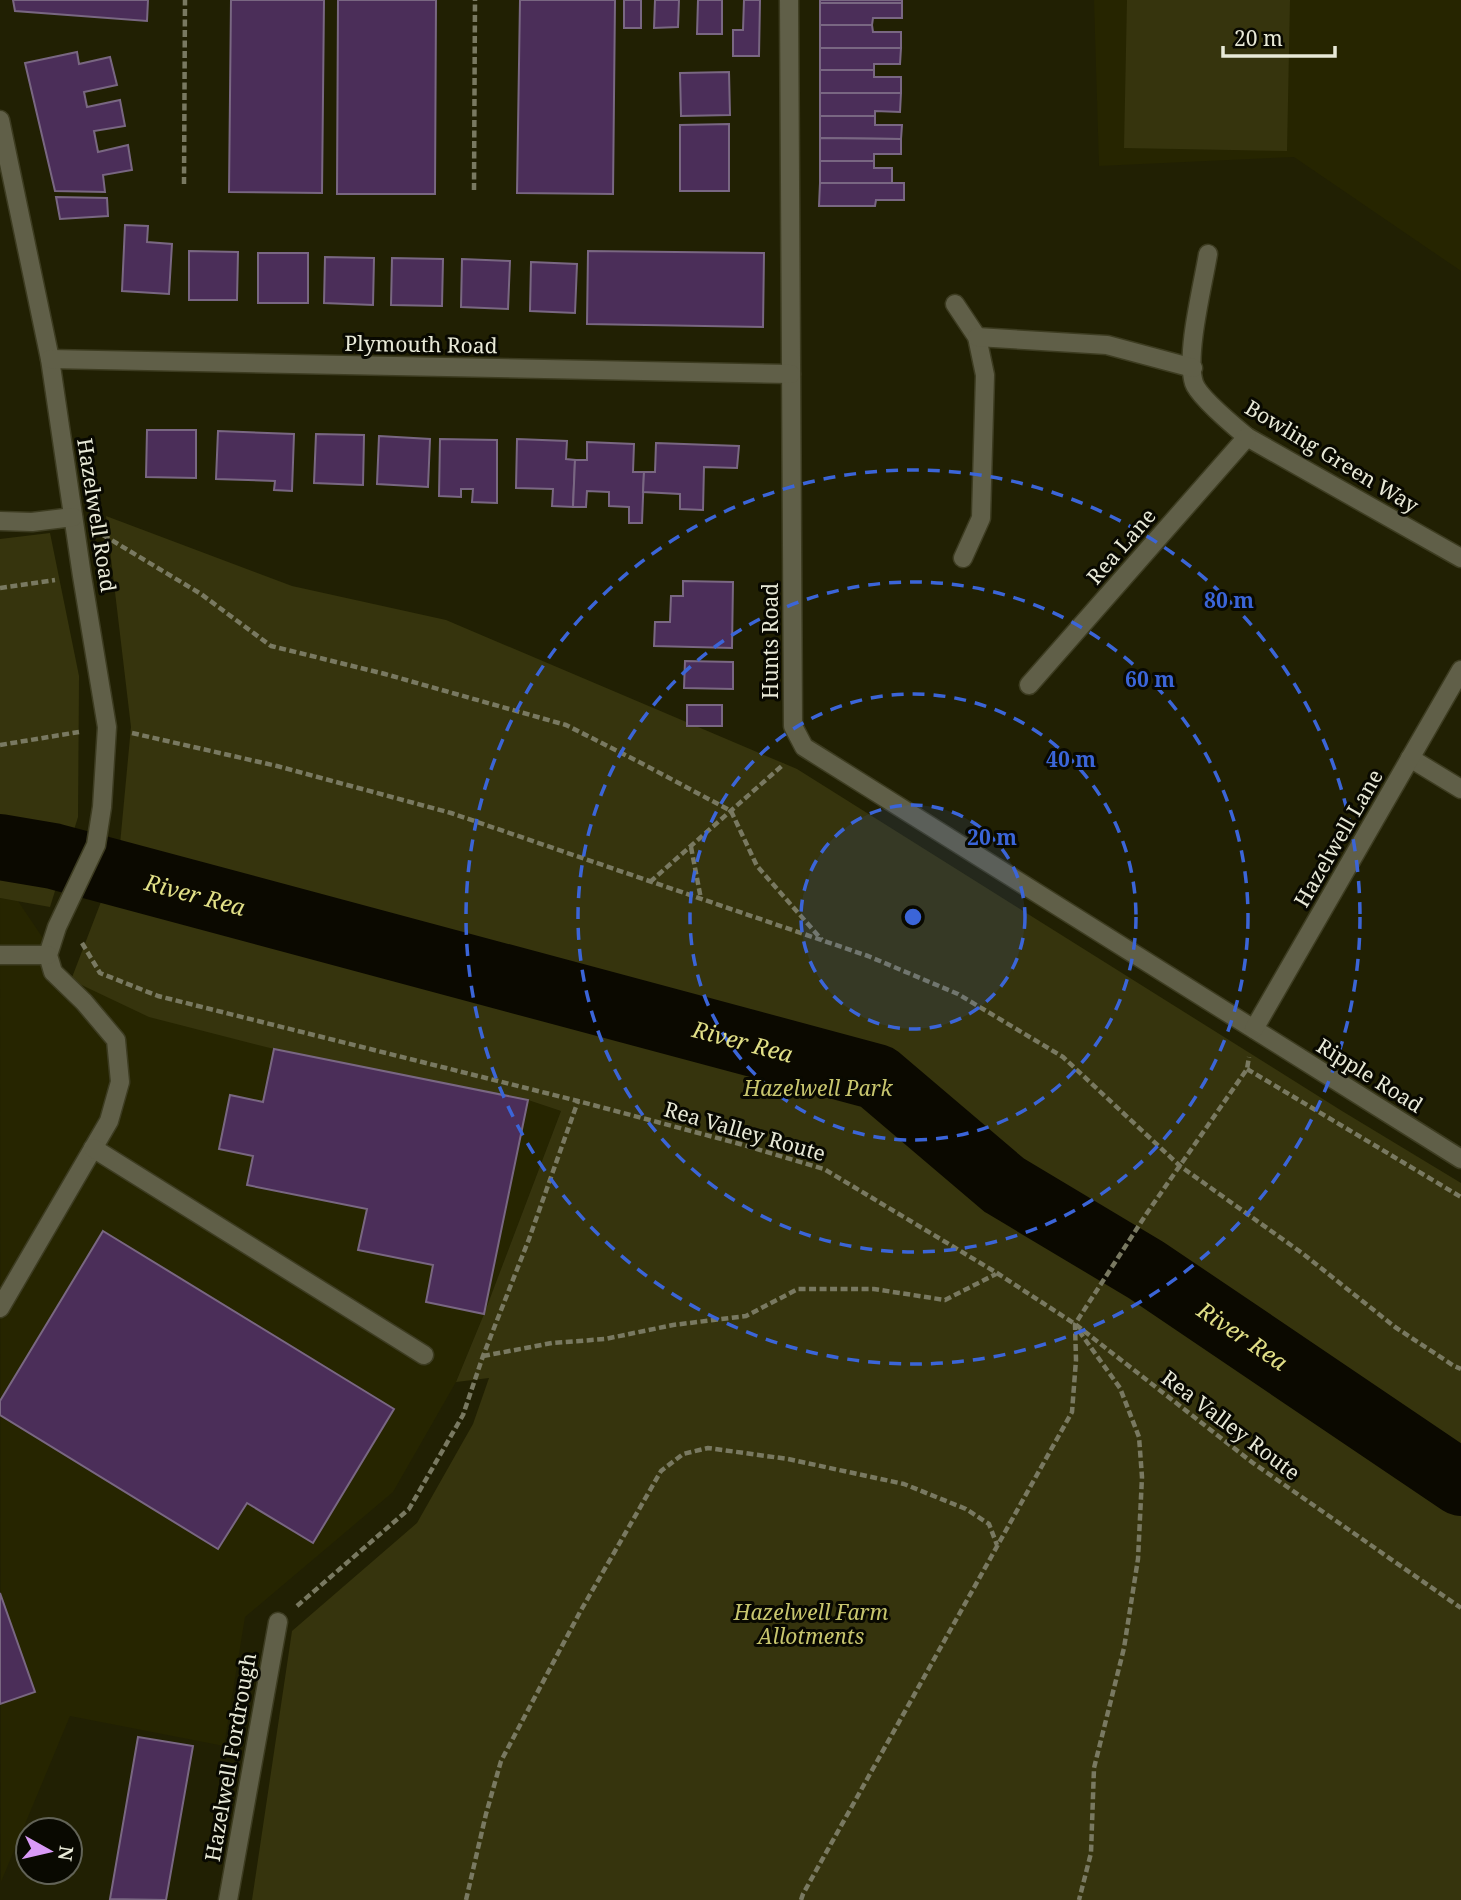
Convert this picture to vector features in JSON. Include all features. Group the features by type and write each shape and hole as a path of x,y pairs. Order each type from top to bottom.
{"street":[{"name":"Hunts Road","path":"789,0 793,726 804,747"},
{"name":"Hazelwell Road","path":"0,120 50,359 107,727 102,807 96,845 57,927 48,955"},
{"name":"Bowling Green Way","path":"1208,254 1192,353 1194,385 1222,416 1247,436 1461,558"},
{"path":"955,304 977,337 985,375 981,518 963,558"},
{"path":"977,337 1107,345 1193,368"},
{"name":"Plymouth Road","path":"50,359 792,374"},
{"name":"Rea Lane","path":"1029,685 1247,436"},
{"path":"0,521 32,522 74,517"},
{"name":"Hazelwell Lane","path":"1254,1029 1461,670"},
{"path":"804,747 1254,1029"},
{"path":"1410,758 1461,789"},
{"path":"0,955 48,955 54,972 85,1002 116,1040 120,1082 109,1121 2,1300"},
{"name":"Ripple Road","path":"1254,1029 1461,1159"},
{"path":"93,1148 424,1355"},
{"name":"Hazelwell Fordrough","path":"228,1900 278,1622"}],"path":[{"path":"184,184 185,0"},
{"path":"474,190 475,0"},
{"path":"74,517 201,594 271,646 398,677 566,725 731,811 757,866 823,940"},
{"path":"0,587 82,576"},
{"path":"0,746 107,727 277,765 451,813 869,956 958,994 1063,1057 1180,1166 1302,1253 1395,1327 1461,1369"},
{"path":"650,882 804,747"},
{"path":"691,846 701,899"},
{"name":"Rea Valley Route","path":"64,913 100,974 158,996 578,1101 824,1169 997,1273 1074,1325 1253,1463 1461,1608"},
{"path":"801,1900 1072,1412 1076,1360 1074,1325 1147,1213 1247,1069 1254,1029"},
{"path":"1247,1069 1461,1197"},
{"path":"278,1622 408,1509 463,1415 578,1101"},
{"path":"483,1356 552,1343 605,1339 673,1325 746,1316 798,1289 874,1289 945,1300 997,1273"},
{"path":"1074,1325 1120,1388 1139,1437 1142,1477 1138,1559 1124,1648 1094,1768 1091,1853 1079,1900"},
{"path":"466,1900 500,1760 660,1471 683,1454 708,1448 788,1460 904,1483 966,1509 989,1524 997,1545"}],"shaded area":[{"path":"1094,0 1461,0 1461,271 1294,157 1099,166"},
{"path":"0,898 18,901 71,980 274,1049 528,1100 561,1111 456,1382 393,1492 245,1617 224,1746 70,1716 28,1816 14,1816 14,1851 1,1882"}],"green space":[{"path":"1127,0 1290,0 1287,151 1124,148"},
{"name":"Hazelwell Park","path":"106,516 292,586 446,620 797,769 1461,1183 1461,1900 252,1900 292,1631 417,1523 473,1424 489,1378 456,1382 561,1111 528,1100 274,1049 149,1017 71,980 119,855 131,727"},
{"path":"50,533 79,676 78,817 50,907 0,898 0,539"}],"building":[{"path":"13,0 148,0 147,21 15,11"},
{"path":"231,0 324,0 322,193 229,192"},
{"path":"338,0 436,0 435,194 337,194"},
{"path":"520,0 615,0 613,194 517,193"},
{"path":"624,0 641,0 641,28 624,28"},
{"path":"655,0 679,0 678,27 654,28"},
{"path":"698,0 722,0 722,34 697,34"},
{"path":"744,0 760,0 759,56 733,56 733,30 743,30"},
{"path":"820,0 902,0 902,3 820,3"},
{"path":"820,3 902,3 902,18 873,18 872,25 820,25"},
{"path":"820,25 872,25 873,32 901,32 901,48 820,48"},
{"path":"820,48 901,48 900,64 874,64 874,70 820,70"},
{"path":"77,52 79,64 110,57 117,85 84,92 87,107 120,100 125,126 94,131 98,152 128,145 132,170 103,175 105,192 55,191 25,63"},
{"path":"820,70 874,70 874,77 901,77 901,93 820,93"},
{"path":"729,72 730,115 681,116 680,73"},
{"path":"820,93 901,93 900,112 875,111 875,116 820,116"},
{"path":"820,116 875,116 875,125 902,125 901,139 820,138"},
{"path":"729,124 729,191 680,191 680,125"},
{"path":"820,138 901,139 901,154 874,154 874,161 820,161"},
{"path":"820,161 874,161 874,168 892,168 892,184 820,183"},
{"path":"820,183 904,183 904,200 876,200 875,206 819,206"},
{"path":"56,197 107,198 108,216 60,219"},
{"path":"125,225 148,226 147,242 172,244 169,294 122,291"},
{"path":"189,251 238,252 237,300 189,300"},
{"path":"588,251 764,253 763,327 587,324"},
{"path":"258,253 308,253 308,303 258,303"},
{"path":"325,257 374,258 373,305 324,303"},
{"path":"392,258 443,259 442,306 391,305"},
{"path":"462,259 510,261 508,309 461,307"},
{"path":"531,262 577,264 575,313 530,311"},
{"path":"147,430 196,430 196,478 146,477"},
{"path":"218,431 294,434 292,491 274,490 275,481 216,479"},
{"path":"316,434 364,435 363,485 314,483"},
{"path":"379,436 430,439 428,487 377,484"},
{"path":"440,439 497,440 497,503 472,502 473,489 461,489 461,497 439,496"},
{"path":"517,439 567,441 566,459 575,460 573,507 552,506 553,489 516,488"},
{"path":"587,442 634,444 633,472 644,472 642,523 629,523 629,507 609,506 609,492 587,491 586,507 573,507 575,460 587,460"},
{"path":"656,443 739,446 737,468 704,467 703,510 680,509 680,494 643,492 644,472 655,472"},
{"path":"683,581 733,582 732,648 654,646 655,622 670,622 671,596 683,596"},
{"path":"685,661 733,662 733,689 684,688"},
{"path":"687,705 722,705 722,726 687,726"},
{"path":"274,1049 528,1100 484,1314 426,1302 433,1265 358,1250 367,1209 247,1185 253,1156 219,1149 230,1095 263,1102"},
{"path":"103,1231 394,1409 313,1543 247,1503 218,1549 0,1415 0,1401"},
{"path":"0,1593 35,1692 0,1704"},
{"path":"138,1737 193,1746 166,1900 110,1899"}],"waterway":[{"name":"River Rea","path":"0,847 53,856 877,1077 1004,1185 1146,1270 1461,1483"}],"park label":[{"name":"Hazelwell Farm Allotments","path":"811,1624"}]}
